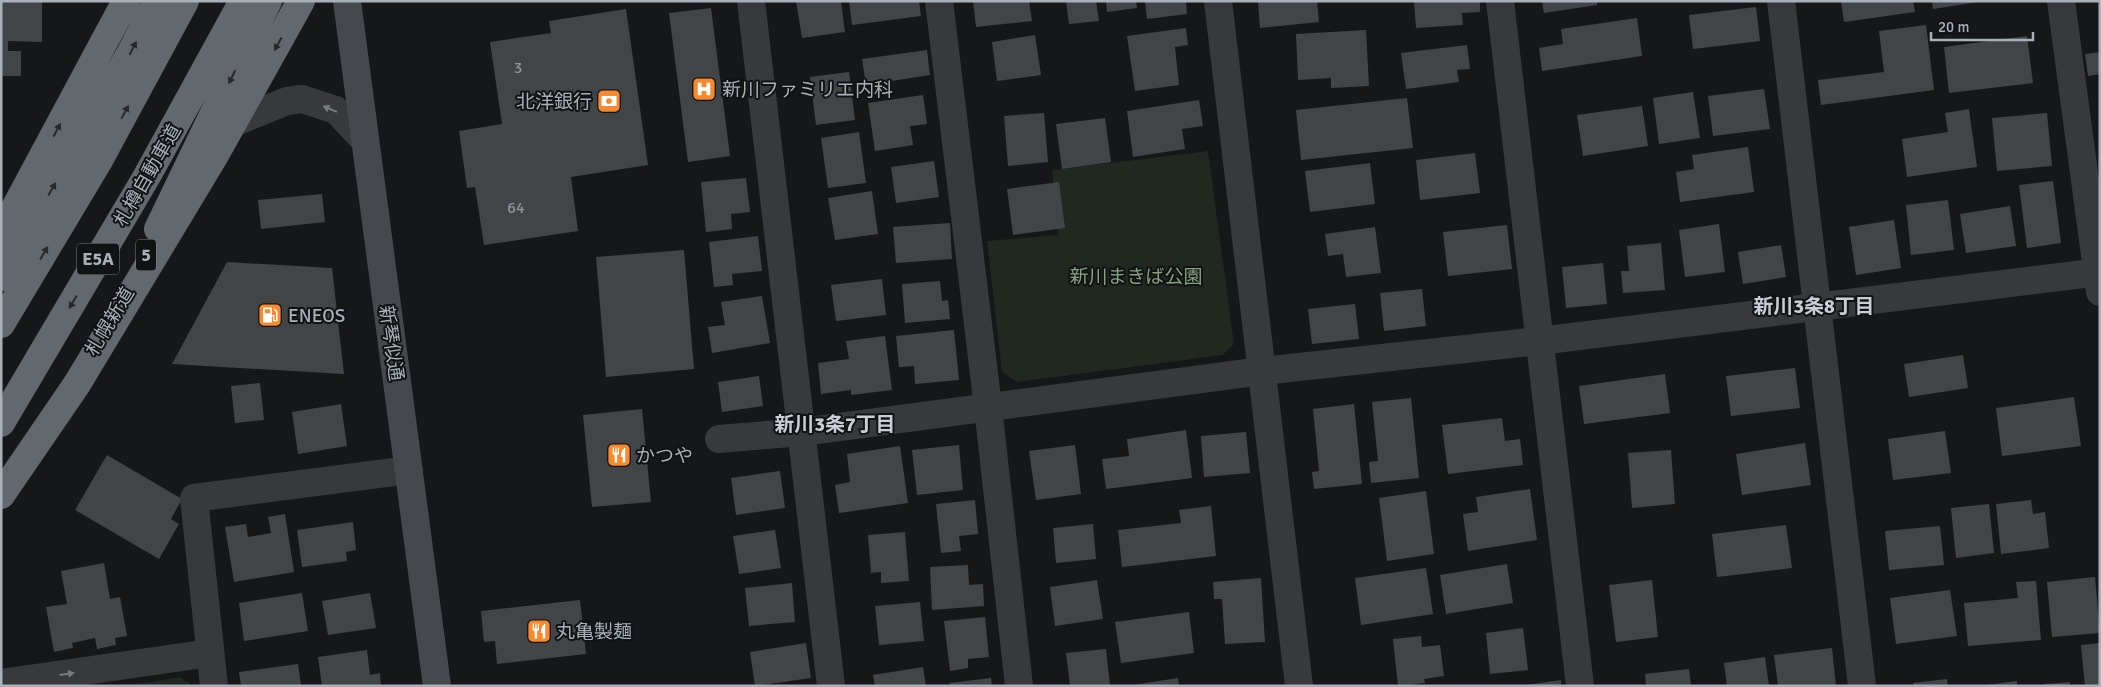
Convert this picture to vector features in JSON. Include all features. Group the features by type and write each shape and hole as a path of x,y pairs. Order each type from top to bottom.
{"highway":[{"path":"1,234 126,1"},
{"path":"1,277 130,54 157,1"},
{"name":"E5A","path":"1,324 98,162 185,1"},
{"name":"札樽自動車道","path":"1,424 147,176 243,1"},
{"name":"札幌新道","path":"1,496 135,277 268,1"},
{"path":"1,496 77,384 215,155 301,1"}],"street":[{"path":"751,1 832,686"},
{"path":"939,1 988,407 1018,686"},
{"path":"1218,1 1299,686"},
{"path":"1500,1 1580,686"},
{"path":"1781,1 1862,686"},
{"path":"719,439 802,432 1262,371 1539,341 1818,306 2099,279 2061,1"},
{"name":"新琴似通","path":"353,2 365,141 437,686"},
{"path":"204,134 287,101 302,99 336,110 365,141"},
{"path":"214,686 194,498 409,470"},
{"path":"1,683 210,653"}],"green space":[{"name":"新川まきば公園","path":"1208,151 1234,344 1223,355 1017,382 1002,372 987,241 1058,235 1052,170"},
{"path":"180,677 193,686 127,686"}],"building":[{"path":"1,1 42,1 42,42 8,41 8,51 21,51 21,76 1,76"},
{"path":"796,1 841,1 845,32 802,38"},
{"path":"849,1 919,1 921,16 852,25"},
{"path":"973,1 1029,1 1032,21 976,27"},
{"path":"1066,1 1096,1 1099,21 1069,24"},
{"path":"1106,1 1136,1 1137,8 1107,12"},
{"path":"1145,1 1186,1 1187,14 1147,19"},
{"path":"1258,1 1317,1 1319,22 1260,28"},
{"path":"1414,1 1480,1 1480,12 1462,13 1463,25 1416,28"},
{"path":"1542,1 1597,1 1597,5 1544,13"},
{"path":"1841,1 1913,1 1915,12 1844,22"},
{"path":"1932,1 1978,1 1978,2 1933,9"},
{"path":"1756,7 1760,41 1693,49 1689,15"},
{"path":"711,8 730,156 688,162 669,13"},
{"path":"626,9 648,165 571,177 578,231 484,245 475,187 467,188 459,131 502,124 490,42 551,33 549,21"},
{"path":"1637,18 1642,56 1542,71 1539,48 1563,44 1561,29"},
{"path":"1926,25 1934,90 1821,105 1818,80 1884,72 1879,31"},
{"path":"1186,28 1188,45 1175,47 1179,85 1135,91 1127,36"},
{"path":"1366,30 1369,86 1331,88 1331,78 1298,80 1296,34"},
{"path":"1035,35 1041,75 997,81 992,42"},
{"path":"2027,36 2033,83 1949,93 1944,47"},
{"path":"1467,45 1470,69 1457,70 1459,82 1406,89 1401,53"},
{"path":"927,50 930,75 866,85 862,59"},
{"path":"2100,52 2100,74 2088,76 2085,54"},
{"path":"849,72 855,120 816,125 810,77"},
{"path":"1764,89 1770,129 1713,136 1708,96"},
{"path":"1693,92 1700,138 1659,144 1653,98"},
{"path":"923,95 927,124 910,126 913,145 875,151 868,103"},
{"path":"1407,98 1413,148 1301,160 1296,110"},
{"path":"1199,100 1203,126 1182,129 1185,149 1133,157 1127,111"},
{"path":"1642,106 1648,146 1583,156 1577,115"},
{"path":"1969,109 1977,167 1907,177 1902,139 1948,132 1945,113"},
{"path":"1044,113 1048,162 1008,166 1004,116"},
{"path":"2047,113 2052,166 1997,171 1992,118"},
{"path":"1105,118 1111,162 1062,169 1056,124"},
{"path":"859,132 866,183 828,188 821,138"},
{"path":"1748,147 1754,192 1680,202 1676,172 1694,169 1692,155"},
{"path":"1475,153 1480,193 1420,200 1416,160"},
{"path":"934,161 939,197 896,203 891,167"},
{"path":"1370,163 1375,204 1310,212 1305,171"},
{"path":"746,178 750,212 731,214 732,229 706,232 701,182"},
{"path":"2053,181 2061,243 2027,248 2019,185"},
{"path":"1059,182 1065,228 1013,235 1007,189"},
{"path":"872,191 878,234 835,240 828,198"},
{"path":"322,194 325,222 261,229 258,200"},
{"path":"1948,200 1954,250 1911,255 1906,205"},
{"path":"2010,206 2016,246 1966,253 1960,214"},
{"path":"1894,220 1901,268 1856,275 1849,227"},
{"path":"950,223 952,259 896,263 893,227"},
{"path":"1719,224 1725,272 1685,277 1679,230"},
{"path":"1507,225 1512,269 1448,276 1443,232"},
{"path":"1375,227 1381,273 1346,277 1343,254 1328,256 1325,234"},
{"path":"758,236 762,271 732,274 733,285 714,287 709,242"},
{"path":"1661,243 1665,290 1623,293 1621,271 1629,271 1627,246"},
{"path":"1781,245 1786,277 1743,284 1738,252"},
{"path":"684,250 694,369 606,377 596,257"},
{"path":"227,262 332,268 344,374 172,364"},
{"path":"1603,263 1607,304 1566,308 1562,267"},
{"path":"882,279 886,315 836,321 831,285"},
{"path":"940,281 942,301 948,300 950,319 905,323 902,284"},
{"path":"1422,289 1426,326 1384,331 1380,293"},
{"path":"762,296 770,343 712,353 708,327 725,325 721,302"},
{"path":"1355,304 1359,339 1312,344 1308,309"},
{"path":"954,330 959,380 915,384 914,366 899,367 896,336"},
{"path":"885,336 892,390 851,395 851,390 821,394 818,363 849,359 846,341"},
{"path":"1963,355 1968,388 1909,397 1904,364"},
{"path":"1795,368 1800,408 1731,416 1726,376"},
{"path":"1665,374 1670,413 1584,424 1579,386"},
{"path":"759,376 763,406 722,412 718,382"},
{"path":"260,383 264,420 235,423 231,386"},
{"path":"2074,397 2081,446 2002,456 1996,408"},
{"path":"1411,398 1419,478 1371,483 1369,462 1378,461 1372,402"},
{"path":"341,404 347,446 298,454 292,412"},
{"path":"1354,404 1362,484 1314,489 1312,472 1319,471 1313,409"},
{"path":"642,409 651,502 592,507 583,415"},
{"path":"1502,418 1505,441 1520,439 1523,465 1448,474 1442,425"},
{"path":"1186,430 1192,478 1106,489 1102,459 1129,456 1127,439"},
{"path":"1945,431 1951,473 1893,480 1888,439"},
{"path":"1246,432 1250,473 1204,477 1201,436"},
{"path":"1805,443 1811,485 1742,495 1736,454"},
{"path":"959,445 963,490 917,495 912,450"},
{"path":"1075,445 1081,494 1036,500 1029,451"},
{"path":"900,446 908,503 839,513 835,485 850,482 847,454"},
{"path":"1671,450 1675,504 1632,508 1628,453"},
{"path":"107,455 182,499 171,519 179,524 159,559 75,510"},
{"path":"780,471 785,508 736,515 731,478"},
{"path":"1530,489 1537,540 1468,551 1463,514 1478,512 1476,497"},
{"path":"1426,491 1434,554 1387,561 1379,498"},
{"path":"975,500 978,534 959,536 961,551 941,553 936,504"},
{"path":"2031,500 2033,514 2045,512 2049,548 2001,554 1996,504"},
{"path":"1989,504 1994,553 1956,558 1951,508"},
{"path":"1211,506 1216,556 1122,567 1118,530 1181,523 1179,510"},
{"path":"285,514 294,572 234,582 225,527 246,524 248,537 271,533 268,517"},
{"path":"353,522 356,550 346,552 347,561 302,567 297,530"},
{"path":"1093,524 1096,559 1056,563 1053,528"},
{"path":"1786,525 1792,568 1717,577 1712,534"},
{"path":"1940,526 1944,565 1889,570 1885,531"},
{"path":"775,530 781,568 739,574 733,536"},
{"path":"905,532 909,581 881,583 881,572 871,573 868,535"},
{"path":"104,563 110,599 120,597 127,636 115,638 116,645 97,649 95,638 72,643 73,648 54,652 46,607 67,604 61,571"},
{"path":"1507,564 1513,603 1446,614 1440,575"},
{"path":"968,565 969,585 983,584 984,606 932,610 930,567"},
{"path":"1426,568 1433,614 1361,625 1355,578"},
{"path":"2095,577 2100,633 2052,637 2047,582"},
{"path":"1261,578 1265,642 1225,644 1222,599 1214,599 1213,582"},
{"path":"1097,580 1103,619 1055,626 1050,587"},
{"path":"1652,580 1658,637 1616,642 1609,585"},
{"path":"2036,581 2041,640 1968,646 1964,603 2018,598 2016,582"},
{"path":"792,583 795,622 749,626 745,588"},
{"path":"1950,590 1957,636 1896,644 1890,598"},
{"path":"302,593 308,631 244,641 239,603"},
{"path":"370,593 376,628 328,635 322,601"},
{"path":"580,600 586,654 497,664 495,641 484,642 481,611"},
{"path":"920,602 924,641 879,645 875,606"},
{"path":"1189,612 1194,653 1121,663 1115,622"},
{"path":"985,617 989,657 968,659 968,668 950,671 944,621"},
{"path":"1523,628 1528,670 1490,674 1486,633"},
{"path":"1421,636 1422,647 1440,645 1444,676 1424,679 1425,683 1398,686 1393,639"},
{"path":"806,643 811,678 755,686 750,652"},
{"path":"2100,643 2100,686 2085,686 2081,645"},
{"path":"1832,648 1836,686 1778,686 1774,655"},
{"path":"1106,649 1110,686 1070,686 1066,653"},
{"path":"367,650 370,675 380,673 381,686 322,686 318,657"},
{"path":"1765,657 1769,686 1727,686 1724,663"},
{"path":"298,664 301,686 241,686 239,672"},
{"path":"923,667 926,686 875,686 873,675"},
{"path":"1689,669 1691,686 1646,686 1645,674"},
{"path":"991,678 992,686 950,686 949,683"},
{"path":"1178,678 1179,686 1133,686 1133,685"},
{"path":"1947,679 1948,686 1913,686 1913,683"},
{"path":"1561,680 1561,686 1525,685"},
{"path":"2017,681 2017,686 1986,686 1986,685"},
{"path":"2070,682 2070,686 2044,686 2044,684"}],"place":[{"name":"新川ファミリエ内科","path":"704,89"},
{"name":"北洋銀行","path":"609,101"},
{"name":"ENEOS","path":"270,315"},
{"name":"かつや","path":"619,455"},
{"name":"丸亀製麺","path":"539,631"}],"district":[{"name":"新川3条8丁目","path":"1814,306"},
{"name":"新川3条7丁目","path":"835,424"}]}
